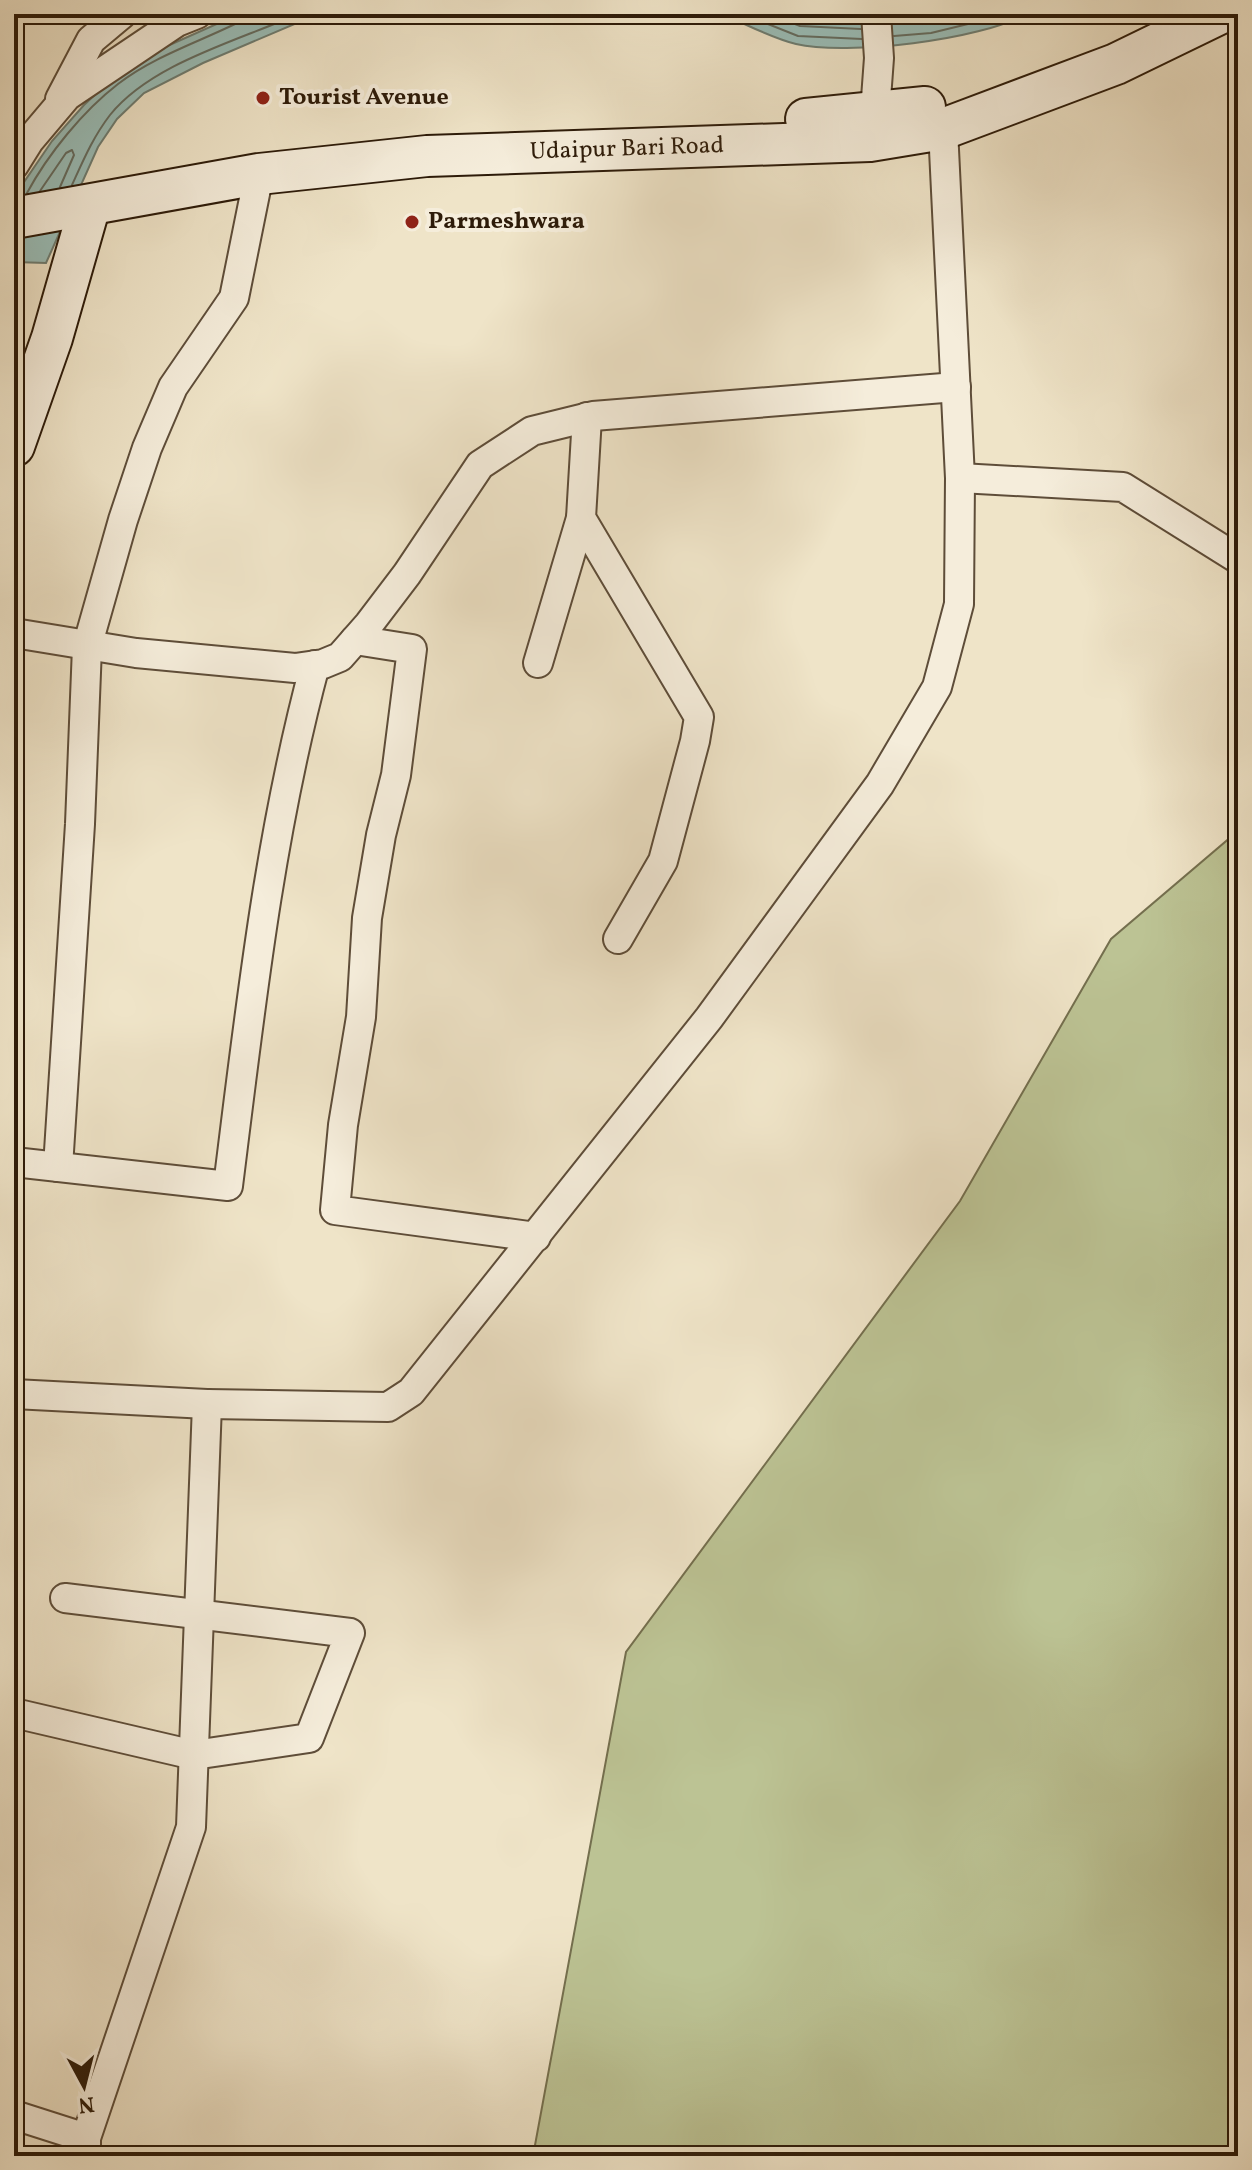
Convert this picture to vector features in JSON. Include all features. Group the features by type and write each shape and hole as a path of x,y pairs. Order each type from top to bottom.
{"main road":[{"path":"14,194 251,155 477,135 791,121 922,108 1077,61 1176,14"},
{"name":"Udaipur Bari Road","path":"14,218 259,174 427,156 870,141 943,129 1116,64 1219,14"},
{"path":"14,446 52,338 90,205"}],"street":[{"path":"51,115 91,40 122,14"},
{"path":"14,165 29,141 67,96 177,22 197,14"},
{"path":"875,112 879,58 876,14"},
{"path":"14,1394 207,1404 388,1407 411,1392 709,1018 871,797 937,687 959,604 960,478 943,129"},
{"path":"58,1167 80,824 87,647 147,448 173,387 234,298 259,174"},
{"path":"14,633 87,647 295,668 315,665 340,657 355,640 407,574 480,465 532,431 587,417 956,387"},
{"path":"538,663 581,518 587,417"},
{"path":"960,478 1123,487 1238,559"},
{"path":"581,518 699,717 663,861 618,939"},
{"path":"355,640 412,649 396,775 381,835 367,918 361,1017 343,1125 335,1210 536,1237"},
{"path":"14,1162 228,1186 260,931 296,737 315,665"},
{"path":"14,2115 86,2147 191,1827 207,1404"},
{"path":"14,1713 194,1755 309,1738 350,1633 65,1598"}],"green space":[{"path":"1238,831 1238,2156 533,2156 626,1652 960,1201 1111,939"}],"water":[{"path":"239,14 318,14 203,63 144,93 117,119 98,147 46,263 14,262 14,213 20,188 52,141 84,105 114,77 165,47"},
{"path":"722,14 1025,14 1005,23 947,38 847,48 796,44"}],"place":[{"name":"Tourist Avenue","path":"263,98"},
{"name":"Parmeshwara","path":"412,222"}]}
